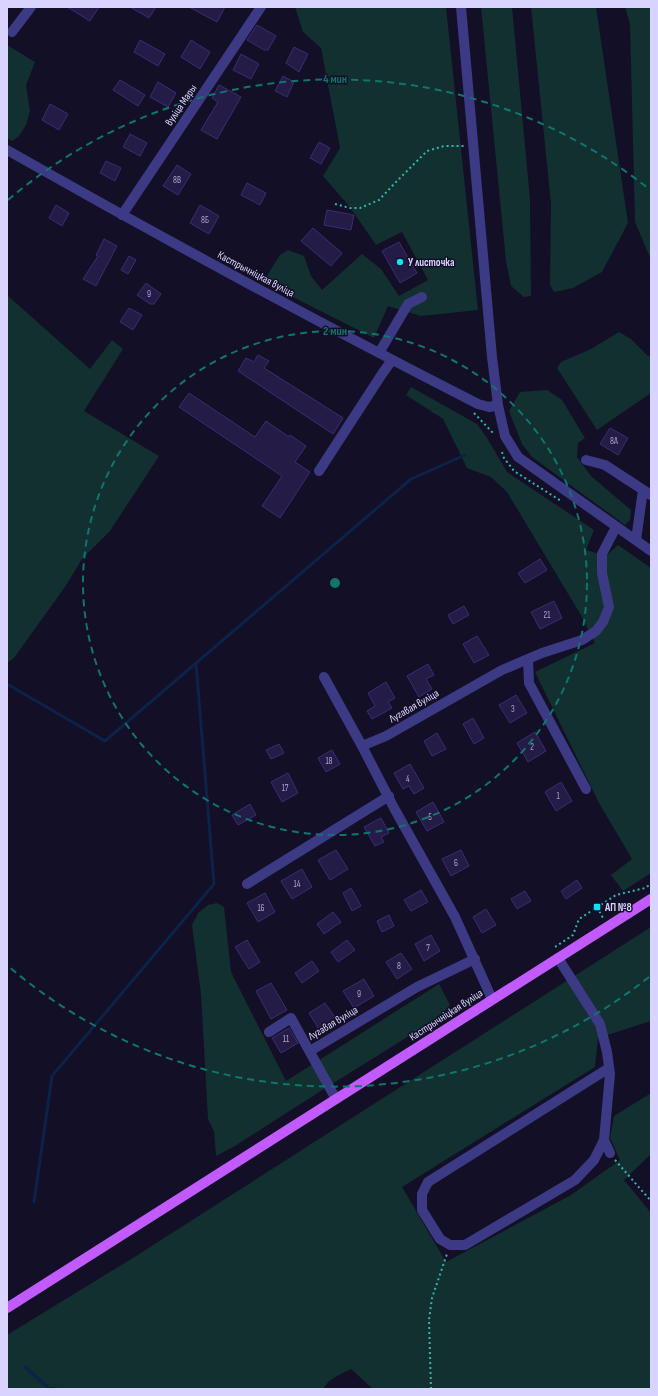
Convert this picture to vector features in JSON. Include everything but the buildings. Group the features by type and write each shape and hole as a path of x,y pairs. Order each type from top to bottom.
{"main road":[{"name":"Кастрычніцкая вуліца","path":"7,1308 651,899"}],"street":[{"path":"12,32 30,7"},
{"name":"вуліца Мары","path":"122,215 261,7"},
{"path":"461,7 492,357 498,405 505,436 518,457 651,551"},
{"name":"Кастрычніцкая вуліца","path":"7,150 122,215 392,360 478,404 489,407 498,405"},
{"path":"379,353 408,304 422,297"},
{"path":"319,471 392,360"},
{"path":"586,460 605,465 647,493 636,540"},
{"name":"Лугавая вуліца","path":"362,746 386,736 502,670 542,653 582,640 596,631 604,622 608,607 602,573 602,554 616,527"},
{"path":"528,659 529,683 586,788"},
{"path":"324,677 388,796 456,917 492,999"},
{"path":"247,884 388,796"},
{"path":"558,958 600,1024 607,1052 609,1068 609,1090 604,1140 594,1160 575,1180 465,1245 450,1246 440,1239 422,1210 422,1194 428,1182 609,1068"},
{"name":"Лугавая вуліца","path":"310,1051 417,987 475,959"},
{"path":"269,1032 291,1018 336,1099"},
{"path":"604,1140 610,1153"}],"path":[{"path":"335,204 350,208 360,208 379,200 427,151 444,146 473,146"},
{"path":"579,919 616,895 645,888 651,884"},
{"path":"610,1153 651,1201"},
{"path":"431,1389 429,1320 432,1298 450,1246"}],"green space":[{"path":"295,7 446,7 478,310 421,316 388,306 374,338 263,282 280,255 288,250 304,256 311,276 322,290 362,254 381,269 399,296 428,280 402,232 376,245 349,206 323,176 340,148 321,48 303,32"},
{"path":"481,7 512,7 530,199 531,296 524,297 511,286 506,261"},
{"path":"531,7 596,7 628,223 602,272 573,288 554,292 550,285 551,204"},
{"path":"625,7 651,7 651,260 635,222 630,24"},
{"path":"7,45 35,62 26,85 30,111 26,125 19,136 12,141 7,138"},
{"path":"7,295 90,369 112,340 123,349 84,411 159,456 110,531 82,559 67,584 14,658 7,663"},
{"path":"619,332 631,339 648,356 651,357 651,393 597,430 557,368 561,362 591,349"},
{"path":"411,387 477,424 507,472 594,530 586,550 606,556 618,545 651,568 651,873 623,891 611,875 632,859 599,803 535,672 595,643 582,617 507,492 491,477 467,468 443,419 406,395"},
{"path":"547,390 562,400 585,438 578,443 577,457 591,476 631,510 630,520 625,525 532,457 522,444 509,411 520,392"},
{"path":"217,903 224,907 231,972 286,1081 439,984 450,1005 441,1016 235,1146 216,1156 214,1131 208,1119 201,994 192,925 198,913 208,905"},
{"path":"651,927 651,1021 598,1038 595,1067 402,1187 446,1262 571,1195 620,1160 610,1138 614,1116 651,1093 651,1154 624,1180 651,1213 651,1389 373,1389 351,1369 331,1380 323,1389 61,1389 52,1387 48,1389 7,1389 7,1335 136,1256"}],"waterway":[{"path":"7,684 105,741 411,479 465,455"},
{"path":"34,1202 52,1076 214,884 196,663"},
{"path":"25,1367 50,1389"}],"place":[{"name":"У листочка","path":"400,262"},
{"name":"АП №8","path":"597,907"}]}
